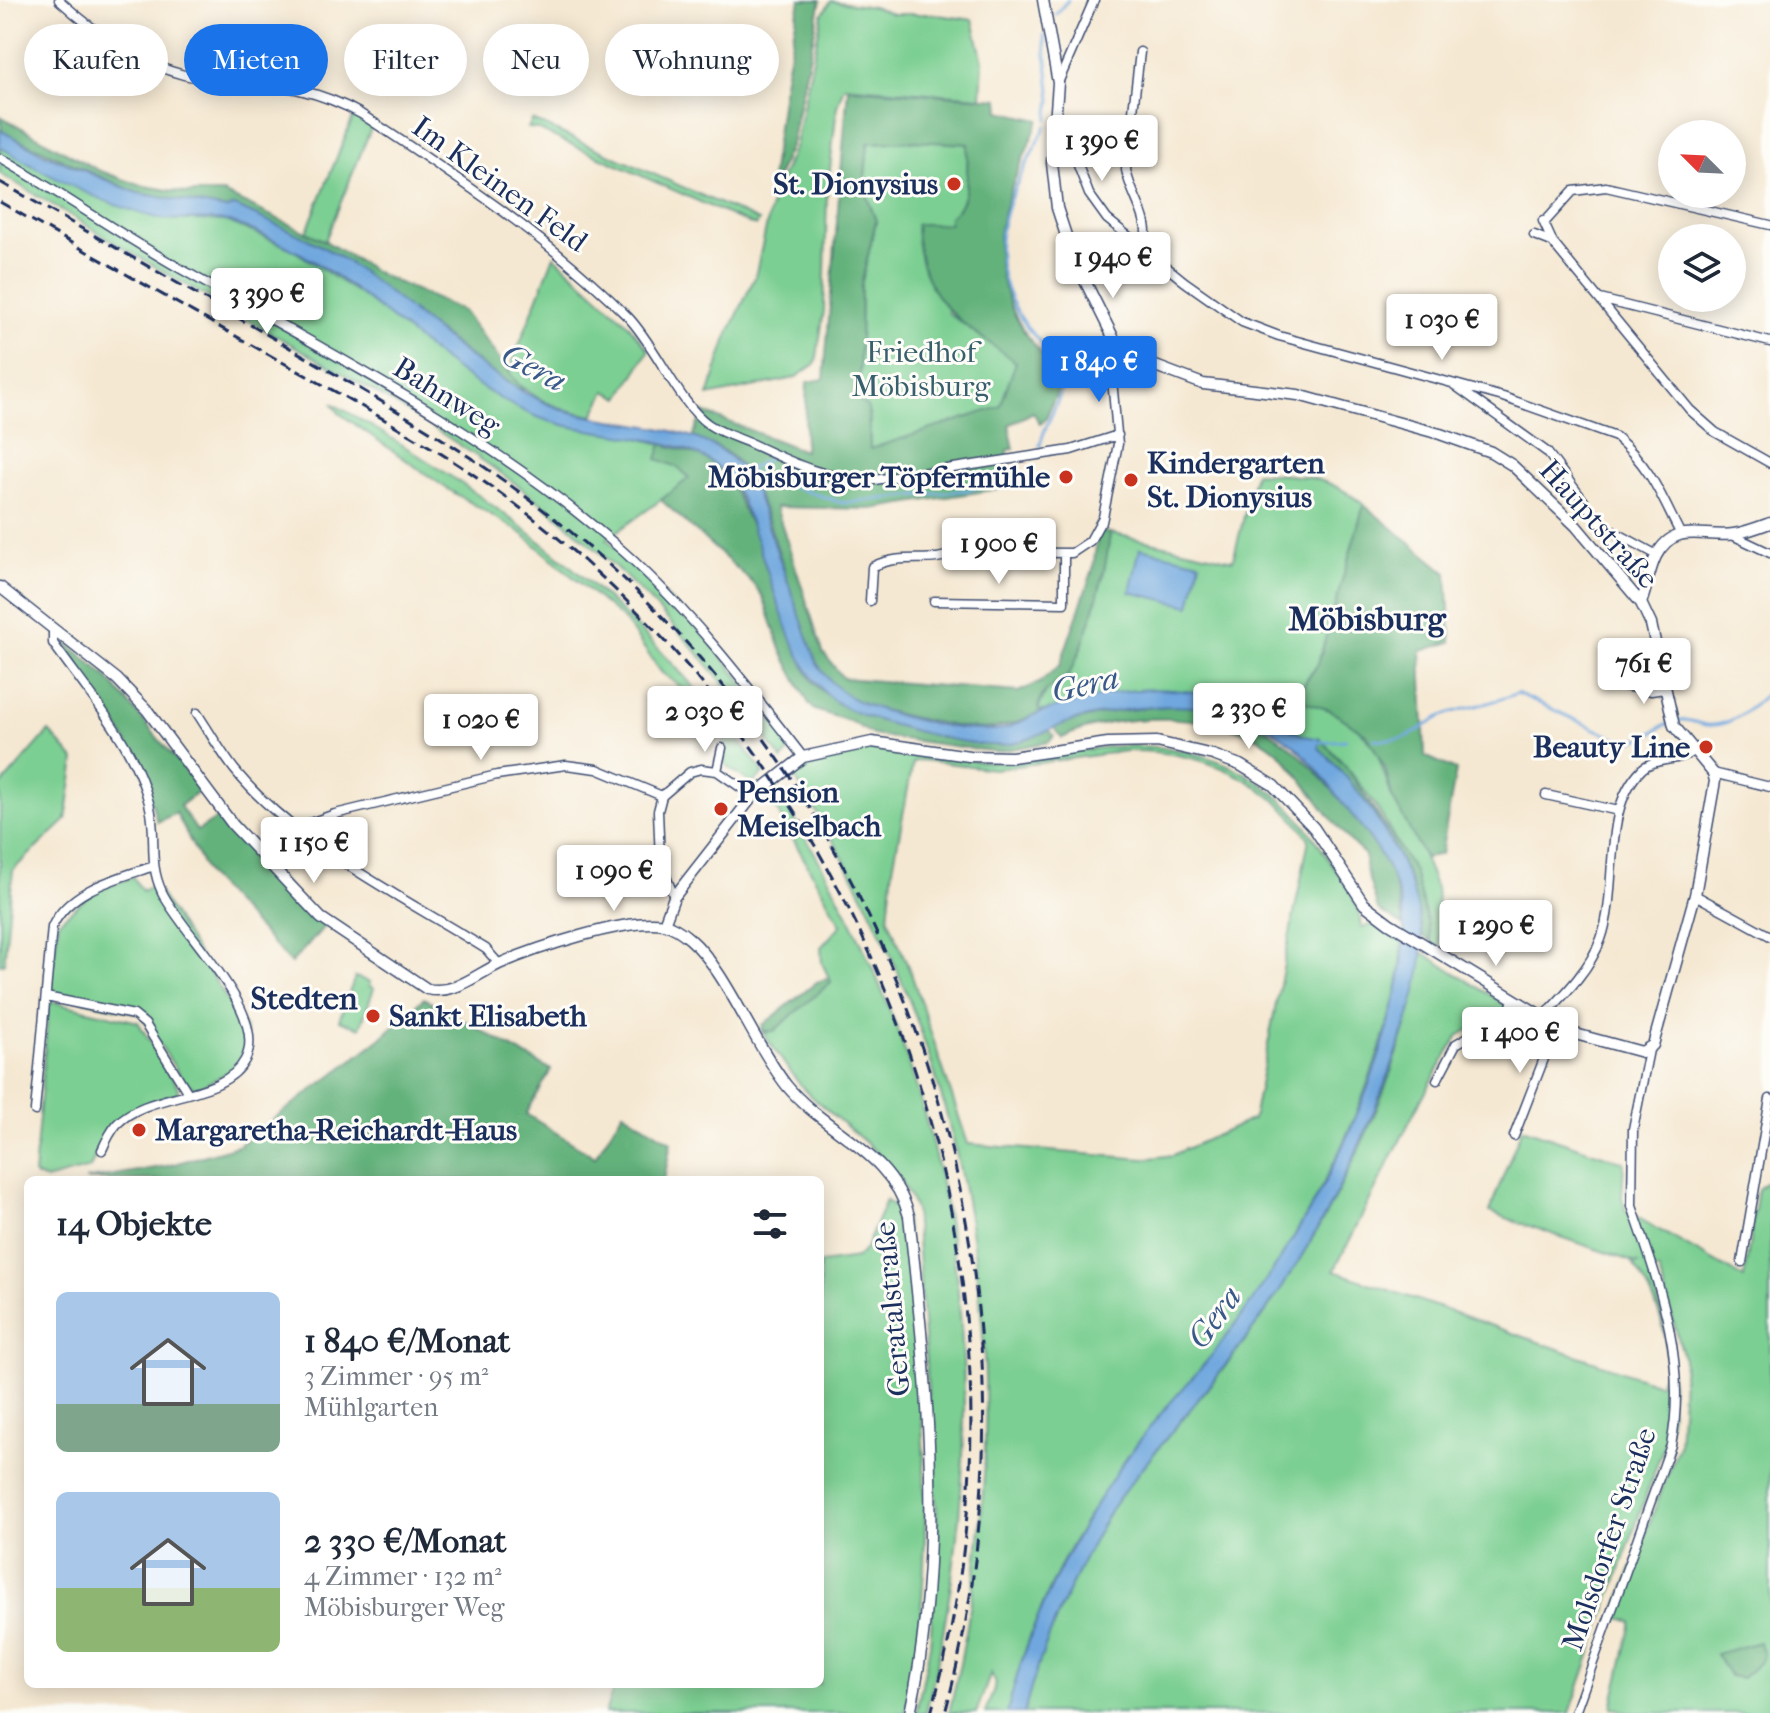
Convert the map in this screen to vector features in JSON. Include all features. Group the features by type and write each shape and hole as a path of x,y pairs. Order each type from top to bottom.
{"street":[{"name":"Im Kleinen Feld","path":"59,0 117,44 162,68 206,78 298,88 341,102 361,114 489,202 577,270 646,337 692,407 708,424 824,476 850,480 914,475 1071,450 1118,435"},
{"path":"1058,83 1094,0"},
{"path":"870,601 872,567 891,557 946,558 955,552 1064,554 1083,548 1102,523 1118,435 1111,369 1121,353 1064,237 1053,185 1058,83 1044,4"},
{"path":"1140,52 1126,170 1130,188 1147,220 1149,234 1144,250"},
{"path":"1055,132 1069,142 1089,194 1107,219 1242,322 1279,336 1451,382 1616,437 1637,455 1660,487 1680,533"},
{"name":"Bahnweg","path":"0,158 164,259 423,407 549,492 625,553 703,630 803,757"},
{"path":"1770,225 1606,187 1573,191 1544,222 1553,243 1690,410 1715,432 1770,463"},
{"path":"1534,235 1553,243"},
{"path":"1600,299 1770,342"},
{"name":"Hauptstraße","path":"1121,353 1203,384 1298,395 1440,434 1491,452 1537,487 1576,526 1641,603 1651,624 1672,722 1713,773"},
{"path":"1451,382 1547,452 1602,525 1657,555"},
{"path":"1732,535 1770,523"},
{"path":"1641,603 1657,555 1667,541 1680,533 1701,531 1732,535 1770,553"},
{"path":"934,601 1064,603 1064,554"},
{"path":"0,587 85,652 127,689 233,825 321,918 427,989 436,991 464,984 499,964 574,939 664,924 674,897 753,796 803,757 872,742 969,756 1012,757 1131,742 1185,746 1240,765 1286,796 1314,828 1351,889 1364,904 1389,923 1557,1025 1612,1046 1649,1050"},
{"path":"53,629 53,643 106,715 142,782 153,829 151,867 174,911 239,1004 249,1026 249,1051 239,1069 223,1081 124,1118 102,1150"},
{"path":"1625,686 1651,691 1664,689"},
{"path":"197,713 235,770 258,794 328,853 486,949 499,964"},
{"path":"717,771 722,748"},
{"path":"1543,1017 1588,965 1601,938 1609,903 1614,830 1619,811 1643,768 1683,758 1693,751"},
{"path":"299,827 335,814 497,775 566,765 597,769 662,796"},
{"path":"674,897 660,861 658,838 662,796 690,772 717,771 753,796"},
{"path":"1713,773 1770,787"},
{"name":"Molsdorfer Straße","path":"1575,1713 1674,1430 1677,1394 1675,1350 1668,1318 1632,1206 1633,1129 1649,1050 1664,1011 1695,895 1713,803 1713,773"},
{"path":"1546,795 1619,811"},
{"path":"35,1111 52,927 59,913 97,885 151,867"},
{"path":"1695,895 1770,936"},
{"name":"Geratalstraße","path":"664,924 678,930 700,949 789,1088 884,1168 895,1181 907,1209 929,1450 932,1531 923,1643 910,1713"},
{"path":"46,997 134,1015 145,1024 188,1093"},
{"path":"1437,1080 1456,1044 1509,1013 1513,999"},
{"path":"1509,1013 1527,1025 1543,1029 1557,1025"},
{"path":"1514,1136 1557,1025"},
{"path":"1742,1262 1770,1099"}],"green space":[{"path":"800,0 821,0 791,144 769,195 784,82"},
{"path":"831,1 873,7 893,14 931,14 973,20 983,62 981,97 844,86 837,106 827,196 824,311 816,363 795,378 708,396 728,335 755,277 773,197 795,145 822,15"},
{"path":"848,88 999,99 1000,111 1039,120 1008,197 999,243 1000,268 1006,294 1019,323 1061,383 1045,420 1040,424 1033,412 1009,425 1014,449 1007,450 1011,487 871,509 776,507 823,652 843,678 1018,692 1039,683 1060,665 1093,569 1098,531 1110,533 1101,584 1083,643 1070,672 1044,693 1038,708 1041,712 996,728 942,724 884,711 858,701 834,687 821,672 803,628 768,520 749,479 729,454 692,438 703,412 804,451 807,382 824,379","holes":["913,141 968,144 965,194 961,203 949,217 949,224 916,224 919,250 934,291 946,306 960,321 1016,362 1000,407 870,449 868,407 859,401 861,285 876,221 864,188 868,143"]},
{"path":"354,115 372,126 325,241 306,233"},
{"path":"0,116 98,170 139,185 186,193 223,193 325,241 381,275 463,311 525,393 487,369 348,262 315,243 226,209 137,193 2,132"},
{"path":"532,120 759,221 756,226 736,218 537,129 528,128"},
{"name":"Friedhof Möbisburg","path":"868,143 968,143 965,194 949,217 948,313 1016,362 1000,408 870,449 870,415 859,402 861,285 876,221 864,188"},
{"path":"0,147 86,191 161,219 226,221 290,248 367,299 465,373 524,410 662,444 658,459 678,467 690,479 607,539 702,631 793,747 782,760 694,648 662,613 594,547 520,487 401,408 0,174"},
{"path":"554,256 626,322 649,350 620,398 606,391 593,416 546,402 526,391 508,374"},
{"path":"332,403 457,480 568,564 670,660 764,773 752,784 727,766 724,737 718,727 682,688 661,672 625,621 520,532 446,488 339,413"},
{"path":"662,444 702,456 727,475 760,545 805,667 820,689 855,709 936,736 1002,744 1048,728 1054,736 1049,742 996,752 873,735 852,722 815,710 782,652 763,597 751,581 661,500 689,478 678,467 657,459"},
{"path":"1255,473 1313,478 1338,487 1364,505 1318,664 1306,680 1330,710 1348,719 1375,746 1392,797 1413,831 1436,888 1441,948 1432,942 1416,886 1391,832 1359,783 1319,739 1296,733 1243,703 1203,694 1127,692 1057,709 1038,710 1048,686 1069,675 1103,578 1110,533 1233,560"},
{"path":"1364,505 1447,573 1451,642 1421,651 1425,756 1456,770 1441,854 1425,858 1392,797 1385,768 1367,735 1330,710 1294,699 1318,664"},
{"path":"61,638 106,676 201,790 180,806 197,831 221,816 325,926 291,963 208,876 176,813 157,822 143,772 111,714"},
{"path":"1175,705 1232,714 1255,724 1276,736 1314,769 1387,864 1403,925 1378,910 1365,866 1365,855 1343,833 1290,765 1259,739 1233,728 1173,719 1112,723 1062,738 1053,726 1111,712"},
{"path":"49,731 75,760 66,820 13,870 4,964 0,964 0,787"},
{"path":"1319,738 1345,765 1414,871 1432,942 1422,935 1412,887 1393,845 1359,793 1319,748"},
{"path":"887,746 981,762 1009,762 1109,747 1143,746 1205,757 1234,768 1260,783 1284,803 1305,826 1348,889 1362,928 1376,923 1402,940 1398,987 1385,1033 1361,1100 1328,1174 1289,1245 1245,1312 1135,1450 1088,1517 1062,1563 1040,1612 1021,1662 1007,1713 985,1713 996,1684 991,1673 976,1713 949,1713 973,1590 984,1468 984,1347 971,1228 945,1110 907,996 857,884 793,775 806,764 834,754","holes":["1126,751 1153,752 1205,762 1230,771 1273,799 1309,839 1253,1119 1173,1155 1144,1159 968,1144 912,976 888,918 893,868 913,762 921,760 994,769"]},
{"path":"775,788 838,896 888,1006 926,1119 950,1234 962,1351 962,1470 950,1590 926,1713 916,1713 930,1645 938,1531 915,1210 895,1173 868,1144 806,1091 762,1031 767,1033 831,982 822,963 821,947 841,925 769,796"},
{"path":"133,877 142,891 154,885 246,1029 246,1042 239,1061 225,1074 195,1088 185,1083 140,1014 49,993 59,921 95,891"},
{"path":"1422,952 1509,1007 1458,1036 1418,1105 1334,1271 1659,1384 1666,1354 1665,1337 1649,1289 1632,1263 1639,1264 1489,1212 1522,1128 1624,1162 1622,1198 1626,1211 1744,1278 1758,1189 1770,1179 1770,1713 1629,1713 1612,1707 1632,1622 1614,1616 1679,1445 1684,1358 1659,1271 1650,1268 1668,1348 1671,1388 1669,1430 1570,1713 1024,1713 1040,1660 1061,1608 1111,1509 1269,1307 1343,1182 1384,1091 1413,998"},
{"path":"355,977 370,982 369,986 374,988 360,1028 339,1020"},
{"path":"829,978 831,982 774,1031 762,1031 763,1025 817,982"},
{"path":"424,998 551,1070 526,1114 595,1157 623,1112 671,1142 665,1176 108,1176 167,1166 238,1146 380,1039"},
{"path":"49,1001 138,1022 179,1089 177,1093 122,1117 106,1136 90,1168 61,1176 34,1175"},
{"path":"899,1196 906,1226 924,1470 923,1592 905,1713 605,1713 614,1688 824,1688 824,1262 857,1258 866,1248 886,1200 892,1206"},
{"path":"1759,1642 1764,1653 1761,1661 1742,1678 1729,1676 1716,1654"}],"water":[{"path":"0,130 42,153 137,193 226,209 235,206 308,239 336,254 373,281 493,374 546,403 572,412 688,435 713,446 736,462 753,485 817,663 831,682 850,697 925,722 987,730 1008,728 1042,712 1123,692 1156,689 1222,696 1259,709 1301,735 1319,738 1319,748 1371,810 1411,886 1422,937 1421,968 1414,999 1382,1093 1339,1188 1287,1279 1230,1359 1111,1509 1061,1608 1040,1660 1024,1713 1007,1713 1032,1633 1066,1557 1108,1485 1132,1451 1218,1347 1275,1266 1327,1178 1368,1086 1397,992 1404,942 1400,900 1393,879 1371,840 1305,756 1282,736 1228,712 1168,706 1138,708 1079,719 1014,743 989,745 925,733 848,709 829,696 798,654 742,501 719,468 681,448 540,418 475,383 351,287 286,246 232,223 158,218 96,197 0,147"},
{"path":"1140,548 1200,562 1190,606 1130,592"}],"waterway":[{"path":"1056,14 1068,0"},
{"path":"1044,35 1051,100 1048,119"},
{"path":"1040,446 1061,392 1063,376 1058,363 1027,327 1011,299 1002,273 1000,249 1002,225 1009,201 1046,126"},
{"path":"747,470 768,459"},
{"path":"740,469 842,503 968,490 990,484 1010,471"},
{"path":"1374,739 1409,736 1450,713 1517,693 1613,737 1635,740 1671,722 1724,723 1749,709 1770,690"},
{"path":"1318,742 1346,740"}],"railway":[{"path":"0,182 391,407 527,498 560,523 681,637 783,766 865,909 926,1062 966,1222 983,1385 976,1550 945,1713"},
{"path":"0,202 378,416 502,495 532,517 656,631 761,760 846,903 910,1056 952,1216 970,1381 964,1548 931,1713"}],"place":[{"name":"St. Dionysius","path":"954,184"},
{"name":"Möbisburger Töpfermühle","path":"1066,477"},
{"name":"Kindergarten St. Dionysius","path":"1131,480"},
{"name":"Beauty Line","path":"1706,747"},
{"name":"Pension Meiselbach","path":"721,809"},
{"name":"Sankt Elisabeth","path":"373,1016"},
{"name":"Margaretha-Reichardt-Haus","path":"139,1130"}],"district":[{"name":"Möbisburg","path":"1367,618"},
{"name":"Stedten","path":"304,998"}],"water label":[{"name":"Gera","path":"534,367"},
{"name":"Gera","path":"1085,684"},
{"name":"Gera","path":"1214,1317"}]}
